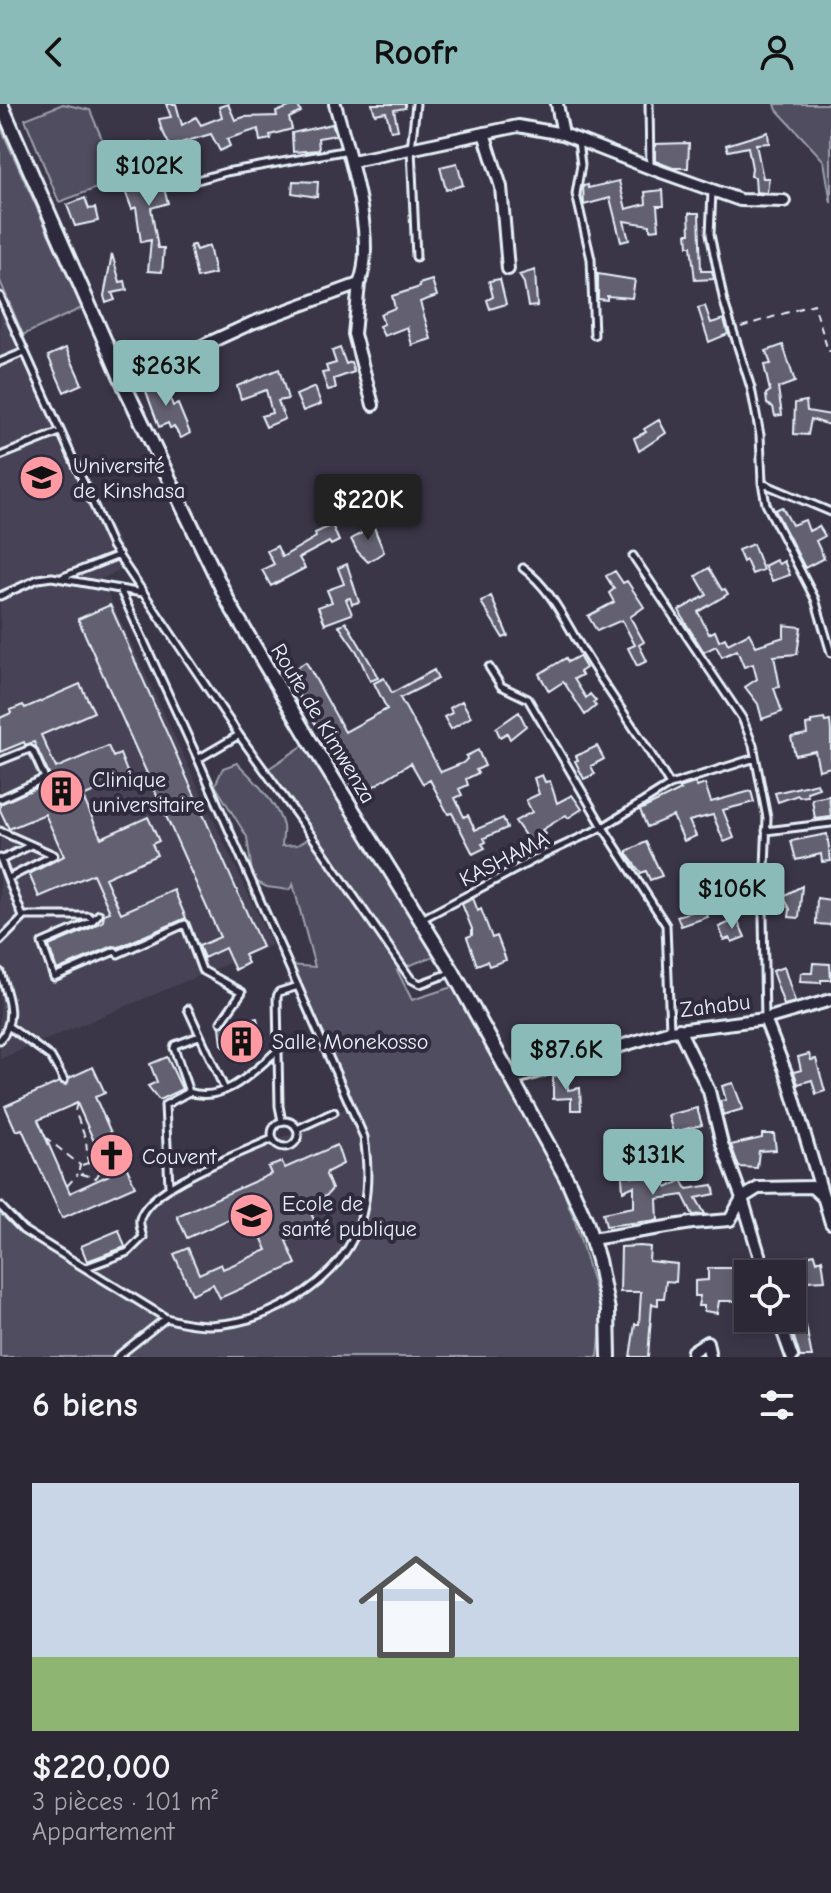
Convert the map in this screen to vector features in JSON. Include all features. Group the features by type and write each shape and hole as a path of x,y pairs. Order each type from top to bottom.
{"street":[{"name":"Route de Kimwenza","path":"1,104 125,387 230,605 453,972 552,1147 586,1221 598,1260 608,1310 609,1357"},
{"path":"335,104 351,156 367,257 359,284 354,334 373,405"},
{"path":"557,104 563,134"},
{"path":"351,156 411,149 518,126 563,134 740,200 784,201"},
{"path":"484,133 501,187 508,269"},
{"path":"125,387 191,351 252,323 359,284"},
{"name":"Zahabu","path":"513,1079 675,1030 765,1019 831,1000"},
{"path":"765,1019 829,1201 831,1223"},
{"path":"675,1030 709,1091 722,1144 761,1260"},
{"path":"598,1238 730,1220 742,1198 758,1188 812,1187 829,1201"},
{"path":"783,1332 792,1357"},
{"path":"692,1357 693,1351 707,1342 710,1357"}],"lane":[{"path":"416,104 411,149 416,257"},
{"path":"649,104 650,168"},
{"path":"578,140 581,165 576,194 591,259 594,335"},
{"path":"190,182 226,172 351,156"},
{"path":"712,190 710,234 724,302 749,382 760,435 762,483 767,509 815,599 831,653"},
{"path":"0,296 98,517 143,594 411,979 420,984 453,972"},
{"path":"0,362 24,352"},
{"path":"0,456 60,432"},
{"path":"762,483 831,512"},
{"path":"62,578 119,555"},
{"path":"633,556 745,723 755,758 766,813 763,918 765,1019"},
{"path":"523,568 540,581 553,599 670,785"},
{"path":"0,596 38,579 62,578 143,594"},
{"path":"0,1206 23,1230 166,1318 209,1325 230,1323 265,1313 305,1290 343,1256 360,1221 367,1182 364,1137 120,589"},
{"path":"489,667 501,686 527,697 667,929 675,1030"},
{"path":"198,759 239,735"},
{"path":"0,761 30,749 45,778 0,799"},
{"name":"KASHAMA","path":"421,920 603,827 670,785 755,758"},
{"path":"766,831 831,823"},
{"path":"0,831 53,853 53,857 9,878"},
{"path":"23,917 0,859 30,845"},
{"path":"99,914 42,943 54,977 115,951 118,954 185,924 202,970 241,990 242,994 221,1022"},
{"path":"0,941 23,917 89,916 92,919"},
{"path":"0,972 10,1008 8,1026 0,1040"},
{"path":"282,1121 277,994 298,986"},
{"path":"188,1009 225,1090"},
{"path":"8,1026 51,1057 64,1080"},
{"path":"189,1092 174,1046 199,1036"},
{"path":"169,1186 165,1105 189,1092 203,1097 225,1090 244,1080 278,1050"},
{"path":"297,1129 334,1112"},
{"path":"282,1121 289,1122 297,1129 298,1137 291,1146 280,1147 272,1139 273,1128 282,1121"},
{"path":"86,1267 128,1252 143,1237 139,1222 143,1211 169,1186 272,1139"},
{"path":"117,1357 166,1318"}],"path":[{"path":"733,330 814,304 828,351 831,351"},
{"path":"77,1103 75,1111 86,1140 88,1163"},
{"path":"45,1137 80,1165"},
{"path":"80,1165 88,1163 109,1175"},
{"path":"67,1186 78,1173 80,1165"},
{"path":"78,1173 96,1178 101,1170"}],"shaded area":[{"path":"63,104 90,110 119,180 59,202 25,119"},
{"path":"775,104 831,104 831,203 824,161"},
{"path":"0,126 82,308 23,335 0,281"},
{"path":"0,299 60,432 131,565 101,579 272,945 0,1059"},
{"path":"310,741 437,955 397,970 412,1000 455,986 548,1153 575,1221 602,1315 598,1357 0,1357 0,1205 24,1230 166,1318 184,1322 233,1321 263,1312 314,1283 345,1250 362,1209 366,1187 364,1140 289,965 315,967 293,884 289,890 267,887 253,880 247,837 215,785 223,768 237,763 276,809 283,826 282,846 297,845 312,836 265,771"},
{"name":"Ecole de santé publique","path":"350,1106 364,1137 368,1161 364,1201 354,1236 325,1275 285,1302 247,1319 209,1325 166,1318 86,1267 128,1252 142,1237 139,1222 143,1211 169,1186 272,1139 298,1133"}],"building":[{"path":"166,104 176,104 182,125 196,117 201,125 222,117 219,107 228,104 235,120 277,116 276,112 297,104 301,112 289,118 292,129 260,141 258,129 227,139 230,146 220,151 211,134 170,146 159,119 171,117"},
{"path":"372,104 405,104 405,108 394,110 398,130 391,131 386,112 375,114"},
{"path":"332,124 336,135 318,138 319,150 293,152 292,133"},
{"path":"768,132 769,143 756,144 763,178 769,178 767,193 756,192 748,147 728,151 726,145"},
{"path":"151,143 168,203 151,208 158,248 164,248 162,272 148,271 151,240 141,242 136,207 132,209 124,188 129,186 130,179 150,182 146,144"},
{"path":"689,143 688,168 673,168 655,161 655,144"},
{"path":"457,163 463,185 446,190 440,167"},
{"path":"293,181 318,182 317,197 292,193"},
{"path":"619,181 626,209 646,204 645,192 663,190 664,206 657,206 659,229 650,230 650,225 624,221 629,240 621,242 610,198 584,205 583,186 588,185 588,188"},
{"path":"85,198 89,209 95,208 98,221 75,226 67,205"},
{"path":"689,213 699,213 701,271 712,271 714,279 695,280 691,246 688,246"},
{"path":"194,245 196,250 209,246 215,274 197,278 190,246"},
{"path":"112,254 120,282 125,281 127,290 112,293 115,300 106,303 104,296"},
{"path":"535,270 537,306 528,307 524,283 519,275"},
{"path":"598,274 635,280 632,298 607,296 607,300 598,299"},
{"path":"500,279 506,304 490,309 487,300 493,297 489,281"},
{"path":"432,280 437,296 420,302 431,339 412,345 407,327 384,336 379,326 384,324 380,314 395,308 392,296"},
{"path":"705,306 711,323 724,319 728,334 709,342 698,308"},
{"path":"783,345 795,382 778,388 782,415 775,416 773,407 767,404 766,394 770,391 764,365 771,364 766,351"},
{"path":"66,348 82,384 64,392 48,356"},
{"path":"340,348 346,364 351,362 354,372 334,379 336,388 328,390 322,373 328,372 326,366 336,363 332,351"},
{"path":"279,369 288,399 278,401 285,419 266,427 261,416 272,413 266,390 241,399 237,386"},
{"path":"161,377 173,406 178,404 190,433 181,438 168,423 159,427 144,386"},
{"path":"315,387 321,404 303,411 296,395"},
{"path":"806,401 807,411 831,415 831,420 829,425 811,419 808,435 794,434 795,403"},
{"path":"659,420 666,433 639,451 634,438"},
{"path":"782,507 792,525 805,520 809,531 819,526 825,536 816,541 824,558 805,568 775,510"},
{"path":"371,520 384,552 368,562 351,539 362,533 359,524"},
{"path":"332,525 339,541 331,545 329,542 299,558 305,568 271,586 262,570 274,564 267,551 277,546 282,557 316,537 315,533"},
{"path":"753,544 763,570 752,574 738,550"},
{"path":"776,560 779,564 784,561 790,575 772,581 764,566"},
{"path":"347,564 359,602 352,604 350,598 346,599 352,614 325,624 318,607 332,602 327,590 344,584 338,568"},
{"path":"709,568 722,590 725,589 728,594 698,612 709,634 715,631 719,641 725,638 728,644 749,633 756,646 784,637 784,625 801,627 797,654 774,656 780,687 774,688 782,712 762,719 758,704 745,687 757,679 753,664 744,667 737,650 722,657 716,646 704,652 685,622 679,610 707,595 696,576"},
{"path":"615,571 623,583 627,581 644,607 630,617 644,642 639,645 647,661 637,666 628,648 635,645 622,620 597,631 588,616 614,602 609,593 614,589 606,576"},
{"path":"491,596 508,636 503,638 481,602"},
{"path":"110,605 262,947 244,955 248,963 235,970 225,948 204,958 199,946 220,937 78,619"},
{"path":"346,622 378,678 370,681 357,652 339,626"},
{"path":"579,656 586,668 580,672 582,675 574,679 586,698 590,694 596,701 593,703 596,706 585,715 563,682 549,691 539,674 566,658 568,662"},
{"path":"306,662 345,732 387,709 374,683 384,678 392,693 434,670 438,679 400,698 441,772 463,763 466,756 478,750 485,766 466,779 468,785 459,789 462,795 455,798 464,817 468,815 475,830 503,818 507,828 484,838 486,842 482,844 485,848 473,854 452,813 448,814 430,780 423,784 411,763 358,796 286,674"},
{"path":"80,684 94,712 41,735 56,768 108,746 113,757 120,754 129,777 83,797 101,838 148,817 159,841 152,844 157,855 105,878 121,913 174,890 186,918 57,970 49,946 93,927 103,921 104,914 110,912 93,874 39,897 29,874 64,856 45,814 9,829 0,804 52,781 34,742 25,745 24,742 0,752 0,718 11,713 10,710 23,705 25,708"},
{"path":"462,701 471,717 451,729 444,717 452,713 450,708"},
{"path":"519,712 526,726 510,739 507,733 500,737 496,728"},
{"path":"824,719 825,722 830,721 831,767 819,770 815,751 795,755 791,737 807,734 806,725"},
{"path":"597,746 604,759 591,766 595,774 584,779 575,761 578,760 576,756"},
{"path":"542,775 545,782 550,781 557,803 572,795 582,809 542,830 545,834 531,844 515,821 532,812 526,800 539,794 534,778"},
{"path":"695,783 697,787 705,784 711,802 751,791 754,802 723,810 734,838 724,842 713,815 689,821 696,836 684,841 673,816 647,827 640,810 681,790 679,788"},
{"path":"817,783 819,788 807,792 808,796 798,795 778,802 775,793"},
{"path":"829,796 831,817 815,819 812,799"},
{"path":"827,834 831,861 822,862 821,854 796,860 791,841"},
{"path":"646,842 662,876 650,880 646,871 641,873 627,854 627,851"},
{"path":"751,884 754,901 733,906 730,888"},
{"path":"802,886 799,918 789,917 790,909 783,896"},
{"path":"473,898 478,911 481,909 492,938 497,936 506,960 489,966 487,961 477,965 467,937 472,935 472,929 462,904"},
{"path":"817,898 831,900 831,925 816,924"},
{"path":"702,902 708,917 681,926 677,916 691,912 689,907"},
{"path":"737,919 745,937 732,942 730,938 724,940 719,927"},
{"path":"813,963 830,964 831,980 800,982 801,973 812,973"},
{"path":"784,967 795,1002 784,1005 772,971"},
{"name":"Salle Monekosso","path":"257,1018 265,1038 237,1062 222,1045 220,1027 227,1022"},
{"path":"809,1054 811,1060 816,1059 825,1091 816,1094 812,1080 798,1084 794,1072 801,1070 798,1057"},
{"path":"167,1057 182,1089 159,1100 148,1086 157,1082 150,1064"},
{"name":"Couvent","path":"93,1067 105,1093 95,1097 135,1186 62,1218 22,1129 16,1131 5,1106 59,1082 66,1085 69,1078","holes":["77,1103 109,1175 70,1193 38,1120"]},
{"path":"567,1074 568,1090 580,1088 581,1110 571,1110 571,1098 553,1099 553,1076"},
{"path":"733,1083 743,1109 723,1115 720,1101 726,1100 722,1086"},
{"path":"697,1108 702,1125 673,1132 668,1115"},
{"path":"762,1134 774,1134 776,1150 759,1151 757,1168 739,1167 731,1145 762,1138"},
{"path":"337,1145 343,1164 327,1172 332,1189 308,1206 317,1227 286,1241 296,1264 220,1298 213,1284 192,1294 174,1254 188,1248 199,1274 221,1264 223,1269 267,1250 249,1210 187,1238 177,1216 271,1174 268,1167 282,1162 285,1168"},
{"path":"631,1162 632,1177 660,1173 667,1188 682,1180 687,1189 713,1185 715,1194 696,1198 705,1214 693,1215 683,1195 657,1199 658,1220 606,1226 603,1213 634,1207 634,1186 623,1191 621,1163"},
{"path":"119,1230 125,1247 87,1261 81,1246"},
{"path":"621,1247 650,1247 649,1261 677,1264 676,1282 666,1281 664,1298 658,1298 658,1305 652,1304 648,1357 630,1357 635,1324 639,1324 641,1292 620,1292"},
{"path":"815,1254 817,1261 822,1259 825,1280 807,1281 805,1256"},
{"path":"708,1268 734,1268 734,1301 719,1301 717,1313 704,1311 704,1306 698,1306 700,1296 695,1296 695,1281 708,1280"},
{"path":"806,1326 812,1357 800,1357 793,1332 806,1332"}],"place":[{"name":"Université de Kinshasa","path":"42,478"},
{"name":"Clinique universitaire","path":"61,792"},
{"name":"Salle Monekosso","path":"241,1041"},
{"name":"Couvent","path":"111,1156"},
{"name":"Ecole de santé publique","path":"251,1216"}]}
